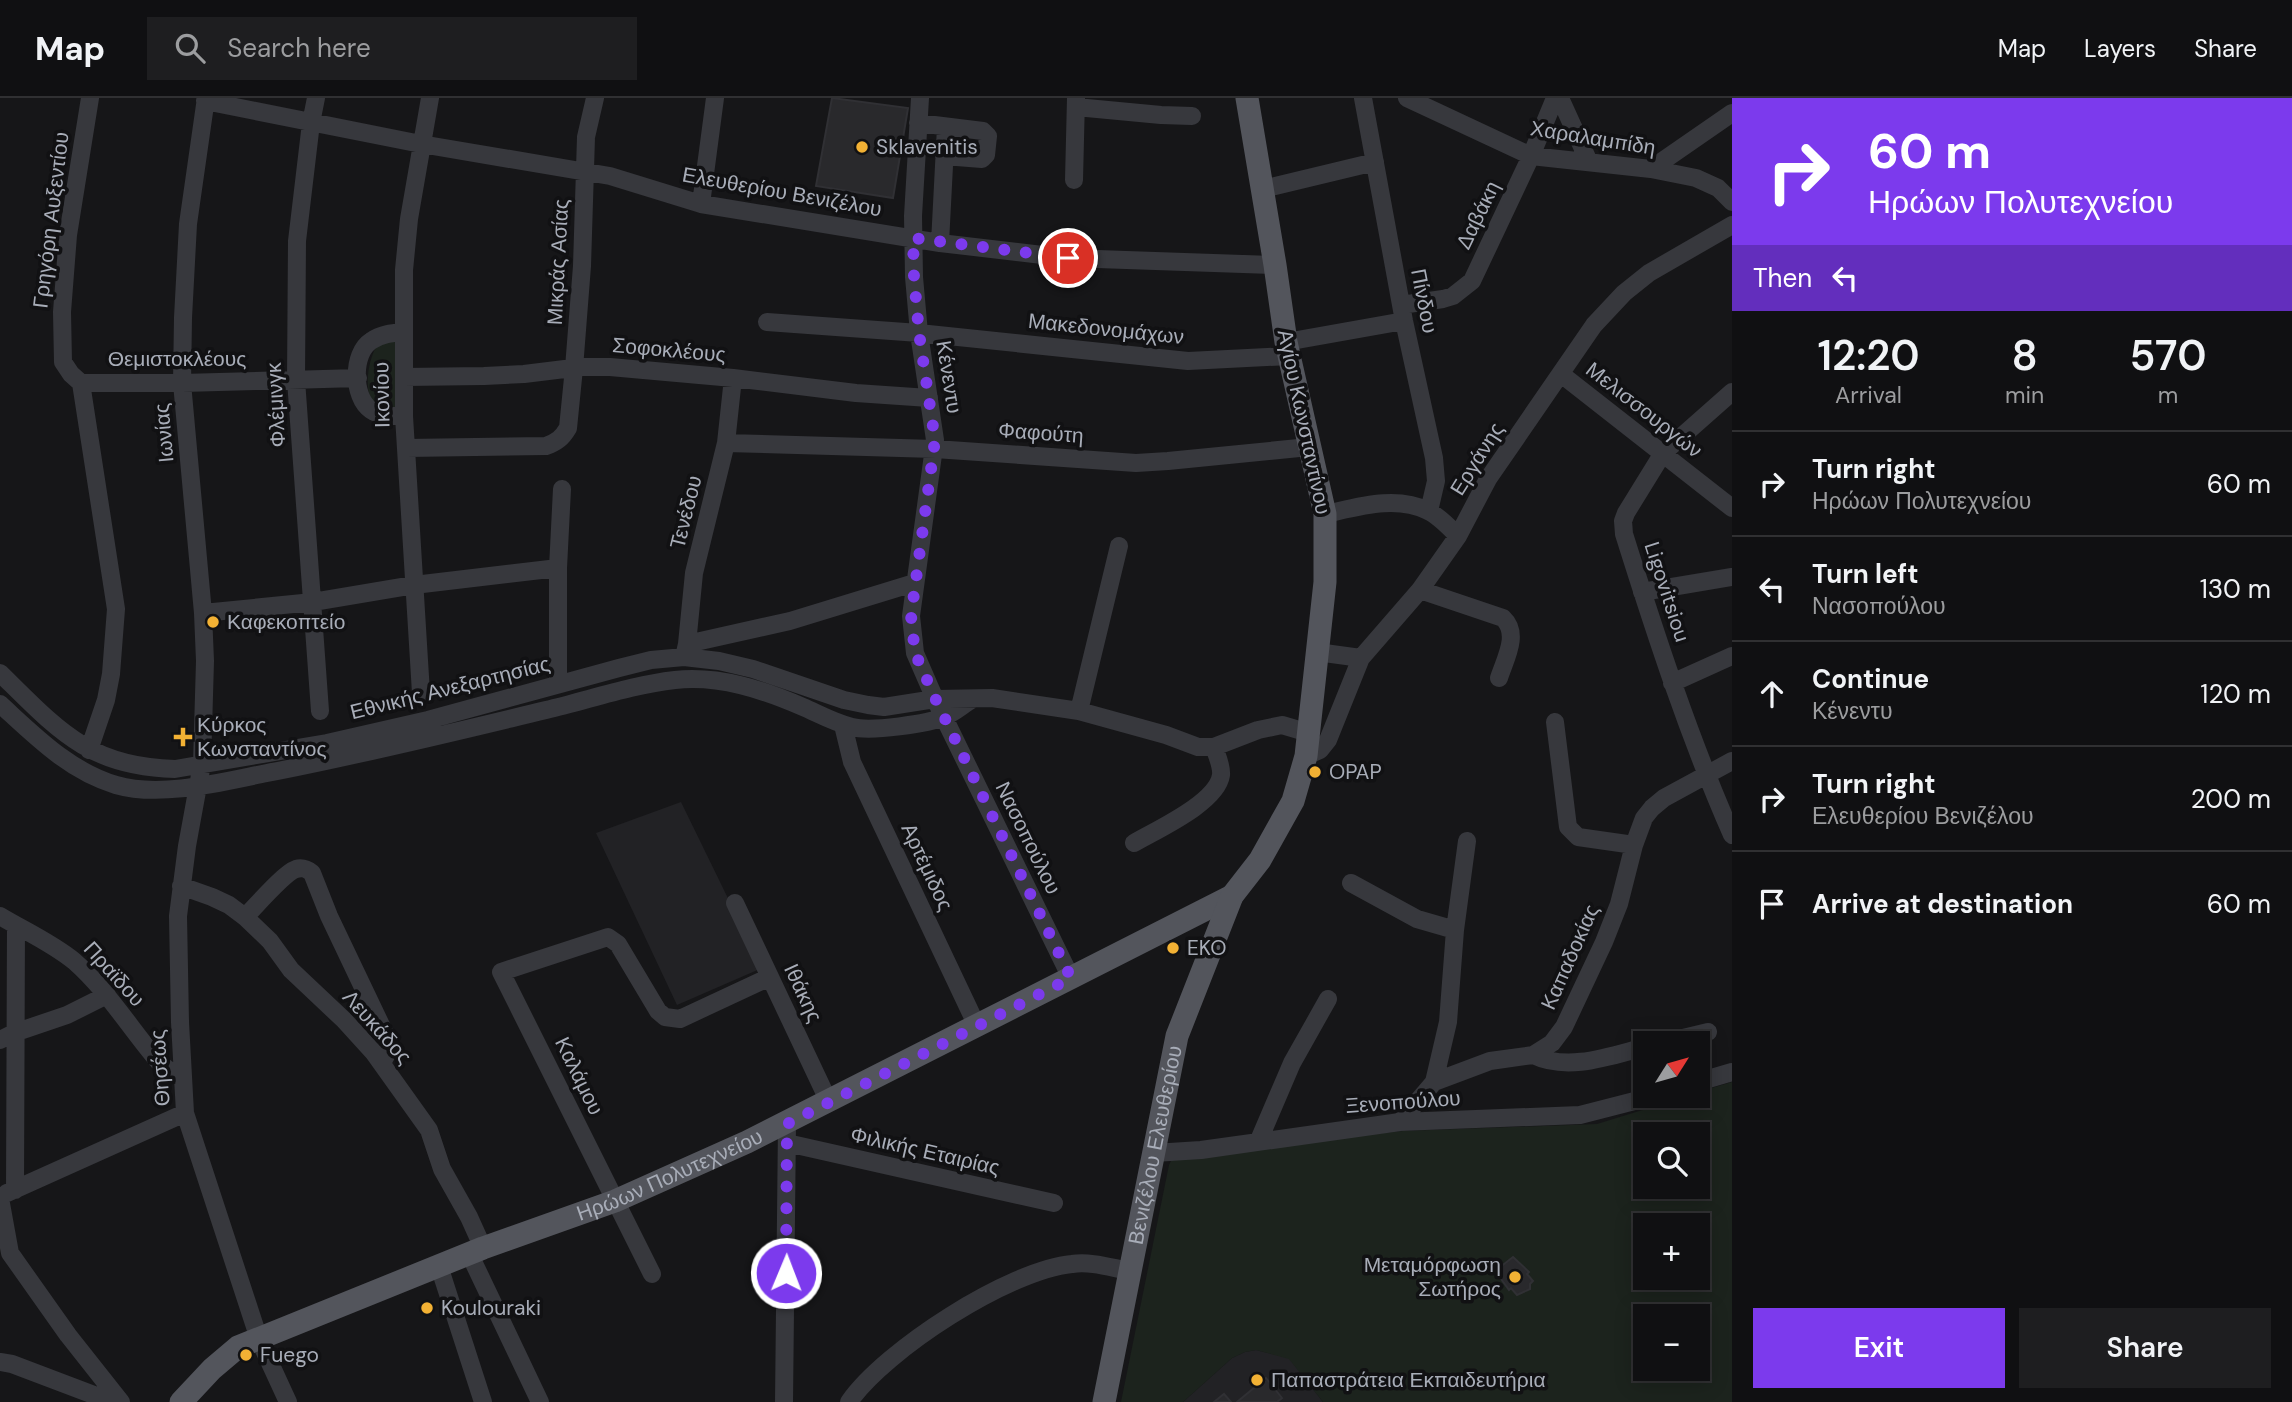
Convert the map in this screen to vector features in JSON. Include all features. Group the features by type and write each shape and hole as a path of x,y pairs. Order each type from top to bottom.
{"main road":[{"name":"Αγίου Κωνσταντίνου","path":"1232,896 1260,860 1293,801 1308,745 1325,583 1325,514 1287,349 1247,98"},
{"name":"Ηρώων Πολυτεχνείου","path":"181,1402 232,1351 476,1251 615,1201 787,1133 829,1102 1232,896"},
{"name":"Βενιζέλου Ελευθερίου","path":"1104,1402 1177,1036 1232,896"}],"street":[{"name":"Γρηγόρη Αυξεντίου","path":"81,383 63,362 62,312 68,235 90,98"},
{"name":"Φλέμινγκ","path":"316,98 297,241 296,380 320,710"},
{"name":"Ικονίου","path":"422,693 404,416 403,332 406,240 430,98"},
{"name":"Μικράς Ασίας","path":"406,448 546,446 557,442 568,428 582,266 587,131 595,98"},
{"path":"701,204 715,98"},
{"name":"Κένεντυ","path":"920,98 913,238 914,277 935,449 911,616 915,653 935,698"},
{"name":"Πίνδου","path":"1363,98 1402,313 1436,471 1429,511"},
{"name":"Χαραλαμπίδη","path":"1407,98 1531,156 1651,169 1708,182 1732,202"},
{"path":"1558,98 1589,162"},
{"name":"Δαβάκη","path":"1287,349 1453,296 1472,281 1558,98"},
{"name":"Ελευθερίου Βενιζέλου","path":"205,99 421,144 610,176 701,204 940,243 1068,258 1275,265"},
{"name":"Ιωνίας","path":"198,785 202,764 205,691 203,612 182,383 188,224 205,99"},
{"path":"1074,180 1076,103 1161,115 1192,116"},
{"path":"1651,169 1732,113"},
{"path":"918,123 983,131 988,136 986,155 982,159 944,156"},
{"path":"940,243 946,127"},
{"path":"1263,189 1375,162"},
{"name":"Εργάνης","path":"1308,745 1320,750 1328,740 1361,658 1420,590 1458,536 1488,479 1594,325 1624,293 1649,273 1732,225"},
{"name":"Μακεδονομάχων","path":"767,322 919,333 1188,361 1287,349"},
{"path":"403,332 384,335 370,341 361,355 358,378 360,394 368,408 386,415 404,416"},
{"name":"Σοφοκλέους","path":"404,377 524,374 610,367 929,398"},
{"name":"Μελισσουργών","path":"1561,374 1732,508"},
{"name":"Θεμιστοκλέους","path":"81,383 358,378"},
{"name":"Τενέδου","path":"685,650 694,573 726,443 733,378"},
{"path":"81,383 116,609 111,674 106,700 89,750"},
{"name":"Ligovitsiou","path":"1732,393 1663,453 1623,521 1624,534 1672,683 1706,775 1732,835"},
{"name":"Φαφούτη","path":"726,443 935,449 1136,463 1309,447"},
{"path":"558,684 558,568 562,489"},
{"path":"1325,514 1394,503 1429,511 1458,536"},
{"path":"1079,710 1119,546"},
{"path":"203,612 313,602 414,585 558,568"},
{"path":"1642,592 1732,578"},
{"path":"685,650 914,583"},
{"path":"1420,590 1503,618 1508,623 1511,640 1499,678"},
{"name":"Εθνικής Ανεξαρτησίας","path":"0,673 53,724 89,750 120,763 155,768 175,769 378,732 685,650 844,700 868,705 884,707 935,698 992,698 1079,710 1198,747 1214,747"},
{"path":"1317,652 1361,658"},
{"path":"1672,683 1732,656"},
{"path":"0,704 49,748 94,777 116,785 141,789 172,789 327,761 540,712 635,687 683,679 714,681 776,696 843,725 873,730 944,717 972,699"},
{"name":"Νασοπούλου","path":"935,698 1071,978"},
{"path":"1555,722 1568,827 1578,837 1634,845"},
{"name":"Αρτέμιδος","path":"843,725 852,762 977,1026"},
{"path":"1134,843 1199,804 1210,794 1221,775 1214,747 1258,730 1282,725 1308,745"},
{"name":"Καπαδοκίας","path":"1534,1055 1549,1046 1564,1027 1610,926 1634,845 1642,823 1652,808 1664,798 1732,761"},
{"name":"Θησέως","path":"198,785 181,886 178,931 182,1077 186,1113 259,1339"},
{"path":"1400,1122 1434,1082 1448,1022 1455,930 1467,841"},
{"path":"245,917 289,873 298,868 312,873 389,1042 390,1048 382,1063"},
{"path":"1351,883 1418,919 1455,930"},
{"name":"Λευκάδος","path":"181,886 221,901 245,917 270,942 291,970 344,1020 382,1063 429,1130 442,1169 469,1217 476,1251 540,1402"},
{"name":"Ιθάκης","path":"735,904 829,1102"},
{"name":"Πραϊδου","path":"0,916 60,950 82,968 107,995 158,1061 182,1077"},
{"path":"16,925 7,1037 5,1195 8,1247 68,1335 119,1400"},
{"name":"Καλάμου","path":"652,1274 501,972 607,937 618,944 658,1011 672,1020 680,1019 770,976"},
{"path":"7,1037 67,1015 107,995"},
{"path":"1259,1140 1292,1063 1328,999"},
{"path":"1434,1082 1490,1062 1534,1055 1551,1062 1590,1061 1633,1050"},
{"path":"1710,1078 1732,1072"},
{"name":"Ξενοπούλου","path":"1154,1153 1201,1150 1400,1122 1573,1116 1633,1102"},
{"path":"5,1195 186,1113"},
{"path":"784,1402 787,1133"},
{"name":"Φιλικής Εταιρίας","path":"787,1133 1054,1203"},
{"path":"849,1402 869,1378 908,1345 984,1296 1003,1287 1073,1263 1130,1271"},
{"path":"439,1266 483,1402"},
{"path":"259,1339 288,1402"},
{"path":"0,1362 12,1364 99,1397 119,1400"}],"shaded area":[{"path":"397,340 397,408 379,407 369,393 370,363 378,344"},
{"path":"681,802 762,968 677,1005 596,833"},
{"path":"1732,1082 1732,1402 1323,1402 1289,1359 1256,1350 1232,1358 1183,1402 1121,1402 1169,1165 1174,1155 1403,1131 1597,1124 1649,1108 1710,1108 1710,1088"},
{"name":"Παπαστράτεια Εκπαιδευτήρια","path":"1256,1350 1289,1358 1323,1402 1183,1402 1232,1358"}],"building":[{"name":"Sklavenitis","path":"832,98 908,108 893,198 816,186"},
{"name":"Μεταμόρφωση Σωτήρος","path":"1513,1257 1529,1272 1527,1274 1533,1281 1530,1289 1517,1295 1511,1288 1509,1290 1496,1272"},
{"path":"1266,1378 1282,1398 1277,1402 1237,1402"},
{"path":"1224,1394 1231,1402 1214,1402"}],"place":[{"name":"Sklavenitis","path":"862,147"},
{"name":"Καφεκοπτείο","path":"213,622"},
{"name":"Κύρκος Κωνσταντίνος","path":"183,737"},
{"name":"OPAP","path":"1315,772"},
{"name":"EKO","path":"1173,948"},
{"name":"Μεταμόρφωση Σωτήρος","path":"1515,1277"},
{"name":"Koulouraki","path":"427,1308"},
{"name":"Fuego","path":"246,1355"},
{"name":"Παπαστράτεια Εκπαιδευτήρια","path":"1257,1380"}],"route":[{"path":"786,1273 787,1124 1071,978 915,653 911,616 935,449 935,433 919,333 913,238 1068,258"}]}
